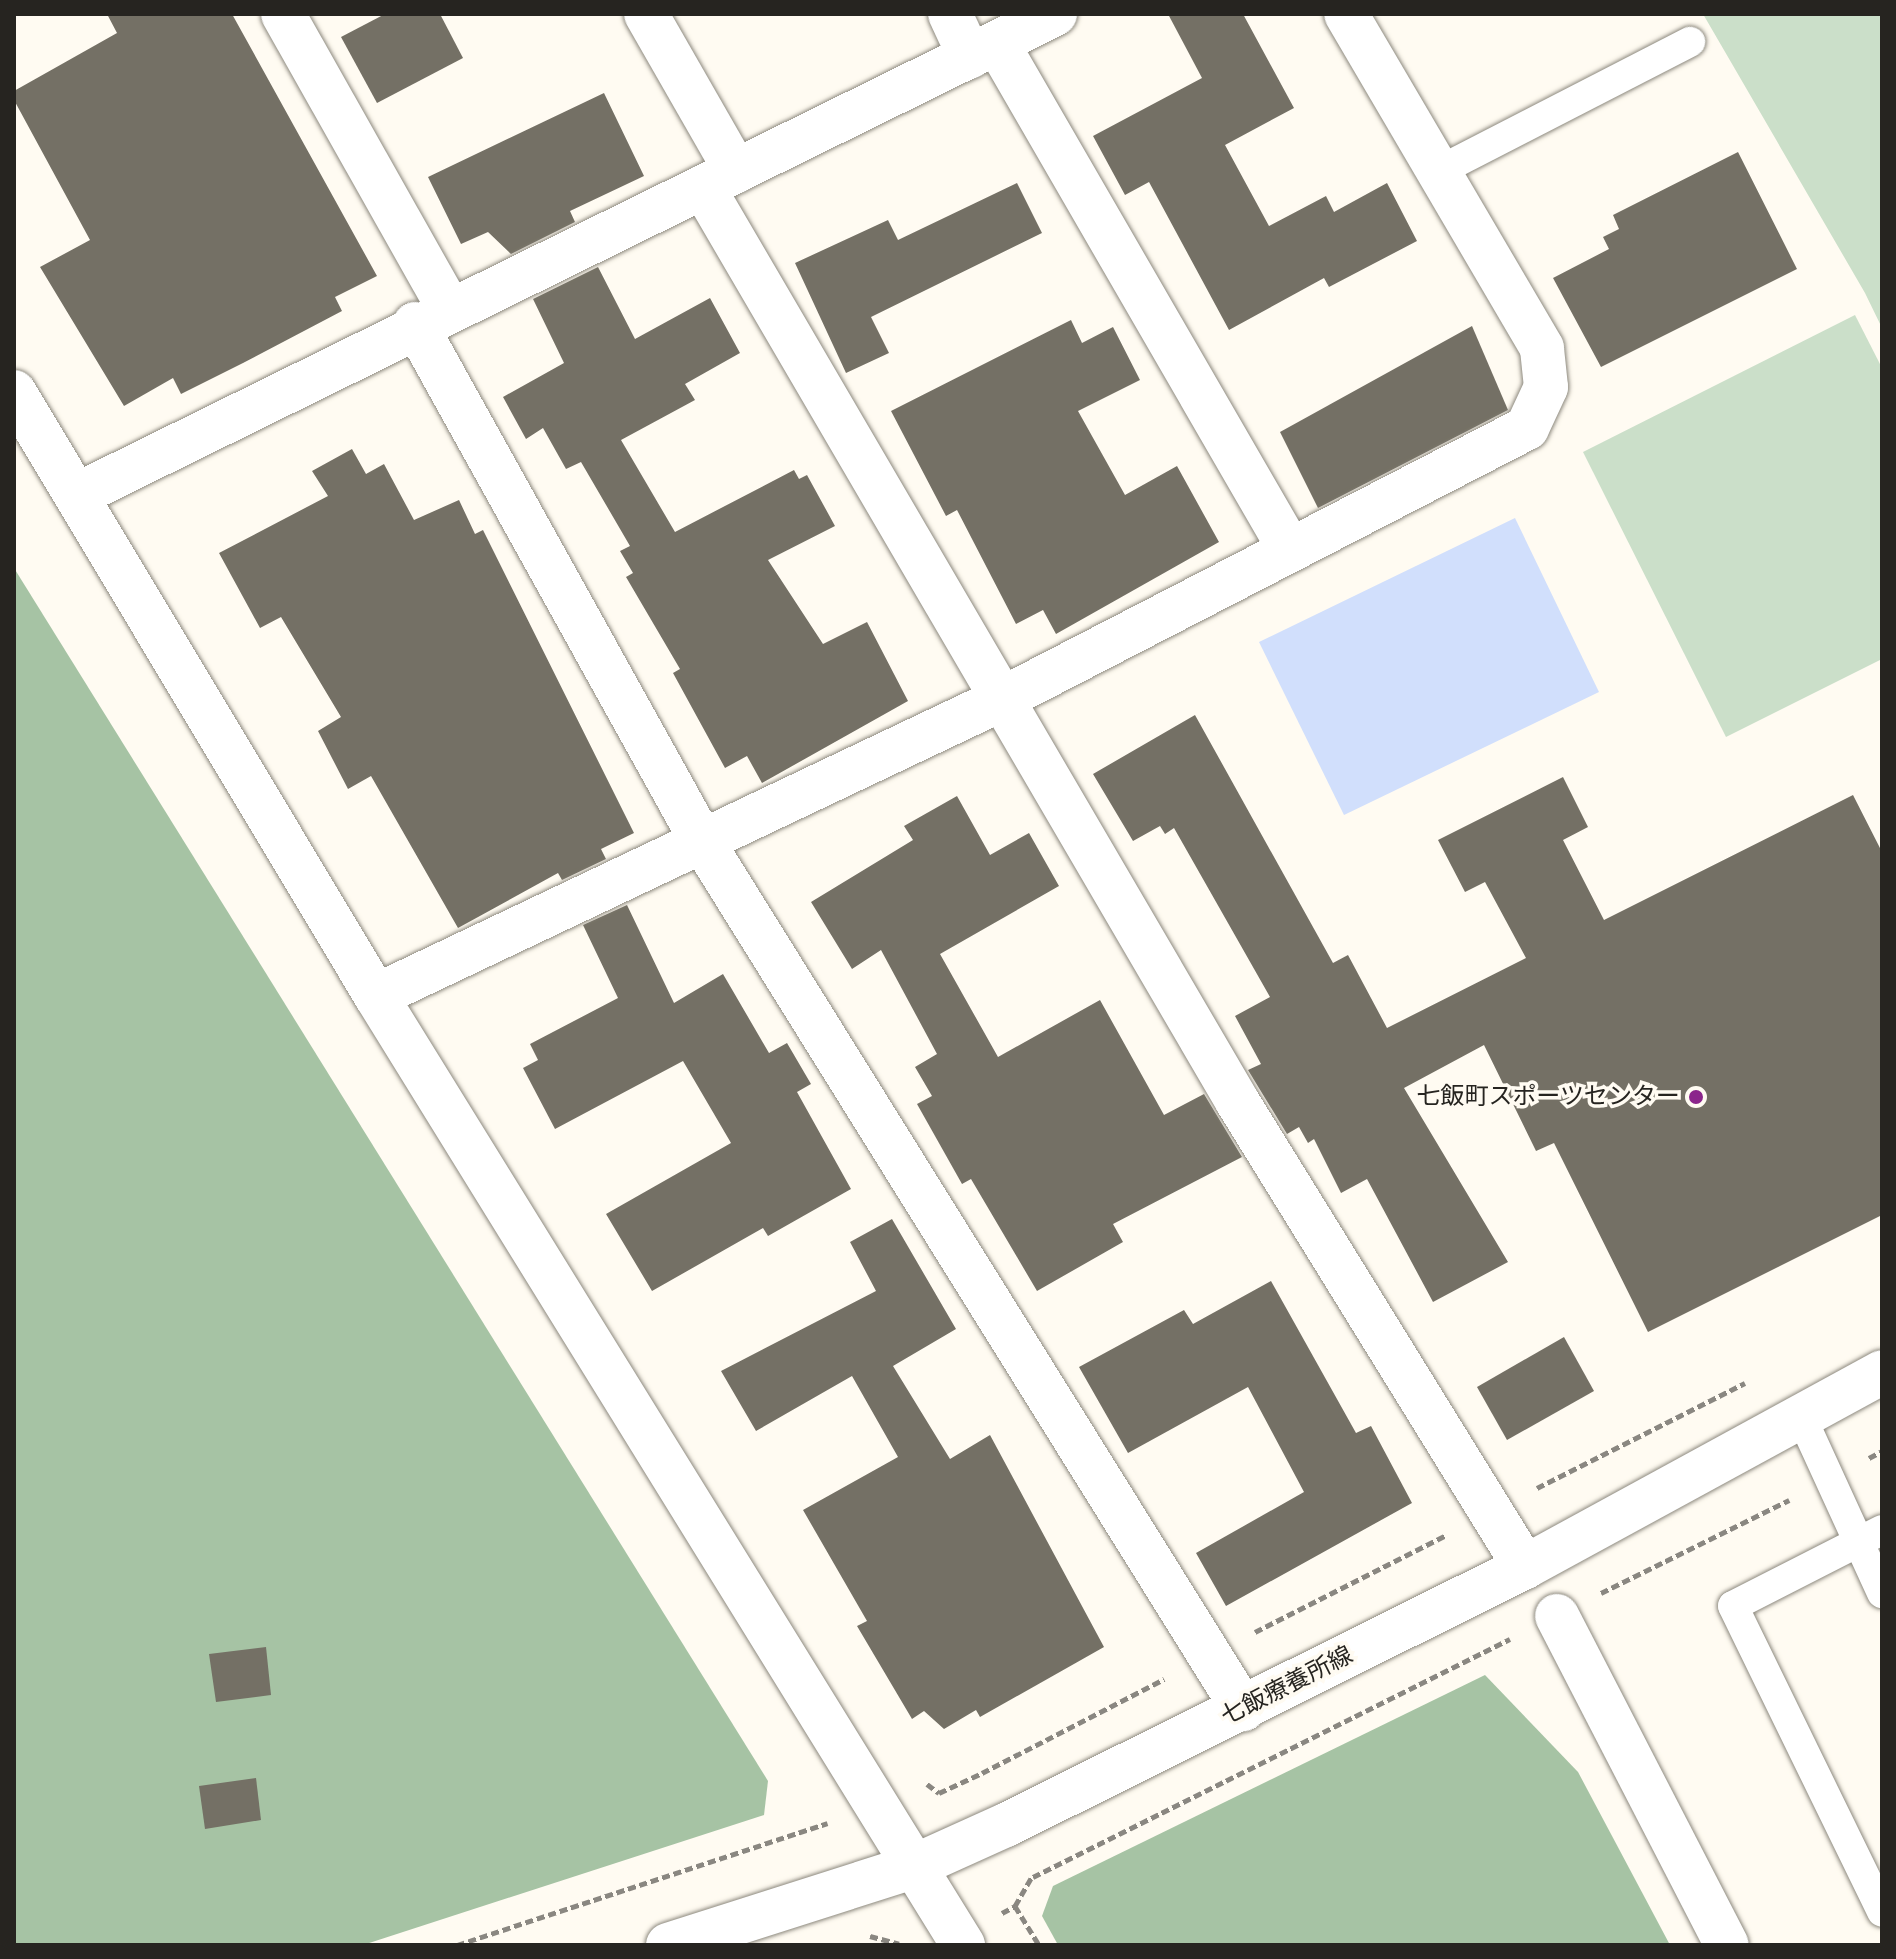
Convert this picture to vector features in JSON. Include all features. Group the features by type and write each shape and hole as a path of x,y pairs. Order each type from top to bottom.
{"street":[{"path":"283,14 431,316 699,836 1243,1709"},
{"path":"646,14 719,179 1000,700 1525,1567"},
{"path":"950,14 984,50 1289,548"},
{"path":"77,495 431,316 1055,14"},
{"path":"376,996 699,836 1000,700 1289,548 1527,428 1546,387 1542,348 1435,173 1346,14"},
{"path":"14,392 376,996 963,1945"},
{"name":"七飯療養所線","path":"668,1945 915,1866 1243,1709 1525,1567 1800,1414 1882,1372"},
{"path":"1557,1616 1727,1945"}],"lane":[{"path":"1435,173 1690,42"},
{"path":"1800,1414 1829,1480 1869,1536 1882,1593"},
{"path":"1869,1536 1733,1606 1882,1912"}],"path":[{"path":"982,1773 1756,1378"},
{"path":"1033,1877 1882,1451"},
{"path":"854,1940 869,1936 904,1945"}],"green space":[{"path":"1703,14 1882,14 1882,328 1865,293"},
{"path":"1855,315 1882,368 1882,659 1726,737 1583,452"},
{"path":"14,568 768,1781 764,1815 363,1945 14,1945"},
{"path":"1485,1675 1578,1772 1670,1945 1058,1945 1042,1916 1053,1886"}],"water":[{"path":"1515,518 1599,692 1344,815 1259,642"}],"building":[{"path":"107,14 232,14 377,276 335,297 342,311 243,363 181,394 173,378 124,406 40,267 90,240 14,100 14,91 117,33"},
{"path":"385,14 440,14 463,58 377,103 341,37"},
{"path":"1168,14 1243,14 1294,108 1225,145 1269,226 1326,196 1334,212 1387,183 1417,241 1329,287 1324,278 1229,330 1149,182 1125,195 1093,136 1202,78"},
{"path":"604,93 644,176 570,211 575,222 511,254 488,232 461,244 428,177"},
{"path":"1738,152 1797,269 1601,367 1553,278 1609,249 1603,237 1619,229 1613,215"},
{"path":"1017,183 1042,233 871,317 889,353 846,373 795,263 888,220 898,240"},
{"path":"598,267 635,339 710,298 740,353 685,384 695,400 621,440 675,532 794,470 799,479 807,475 835,526 768,560 823,644 867,622 908,701 762,783 747,756 725,768 673,673 680,669 626,577 633,573 620,551 630,546 581,462 566,469 543,428 526,439 503,397 564,363 533,299"},
{"path":"1071,320 1082,343 1113,327 1140,380 1078,411 1125,495 1177,466 1219,542 1056,634 1043,610 1016,624 957,510 946,516 891,411"},
{"path":"1472,326 1508,410 1318,508 1280,432"},
{"path":"352,449 366,474 384,464 414,520 459,500 475,534 483,530 634,833 601,849 606,859 562,880 558,873 458,928 371,776 348,789 318,731 341,717 281,617 260,628 219,553 328,496 312,471"},
{"name":"七飯町スポーツセンター","path":"1195,715 1333,963 1348,955 1387,1028 1526,958 1485,882 1465,892 1438,840 1563,777 1588,827 1563,840 1604,920 1853,795 1882,852 1882,1215 1648,1332 1554,1143 1536,1151 1484,1045 1404,1088 1508,1262 1433,1302 1367,1179 1341,1193 1314,1139 1308,1143 1299,1127 1287,1134 1248,1070 1261,1064 1235,1016 1270,997 1174,828 1165,834 1160,826 1133,841 1093,774"},
{"path":"957,796 990,855 1029,833 1059,886 940,954 998,1057 1100,1000 1164,1115 1204,1094 1242,1157 1113,1224 1123,1242 1037,1291 971,1179 962,1184 917,1104 932,1096 915,1067 937,1054 881,950 852,969 811,902 913,840 904,826"},
{"path":"627,905 674,1003 723,974 769,1053 787,1043 811,1084 797,1092 851,1189 768,1236 763,1228 652,1291 606,1214 731,1143 683,1061 555,1129 523,1068 538,1060 530,1044 618,998 583,925"},
{"path":"892,1219 956,1329 893,1366 950,1459 990,1435 1104,1647 980,1717 976,1710 944,1729 924,1711 912,1719 857,1626 867,1621 803,1510 898,1457 852,1376 756,1431 721,1371 876,1291 850,1242"},
{"path":"1271,1281 1356,1433 1371,1426 1412,1503 1226,1606 1196,1553 1304,1492 1248,1387 1128,1453 1079,1367 1184,1310 1193,1324"},
{"path":"1564,1337 1594,1391 1507,1440 1477,1387"},
{"path":"266,1647 271,1695 216,1702 209,1654"},
{"path":"256,1778 261,1820 205,1829 199,1786"}],"place":[{"name":"七飯町スポーツセンター","path":"1696,1097"}]}
